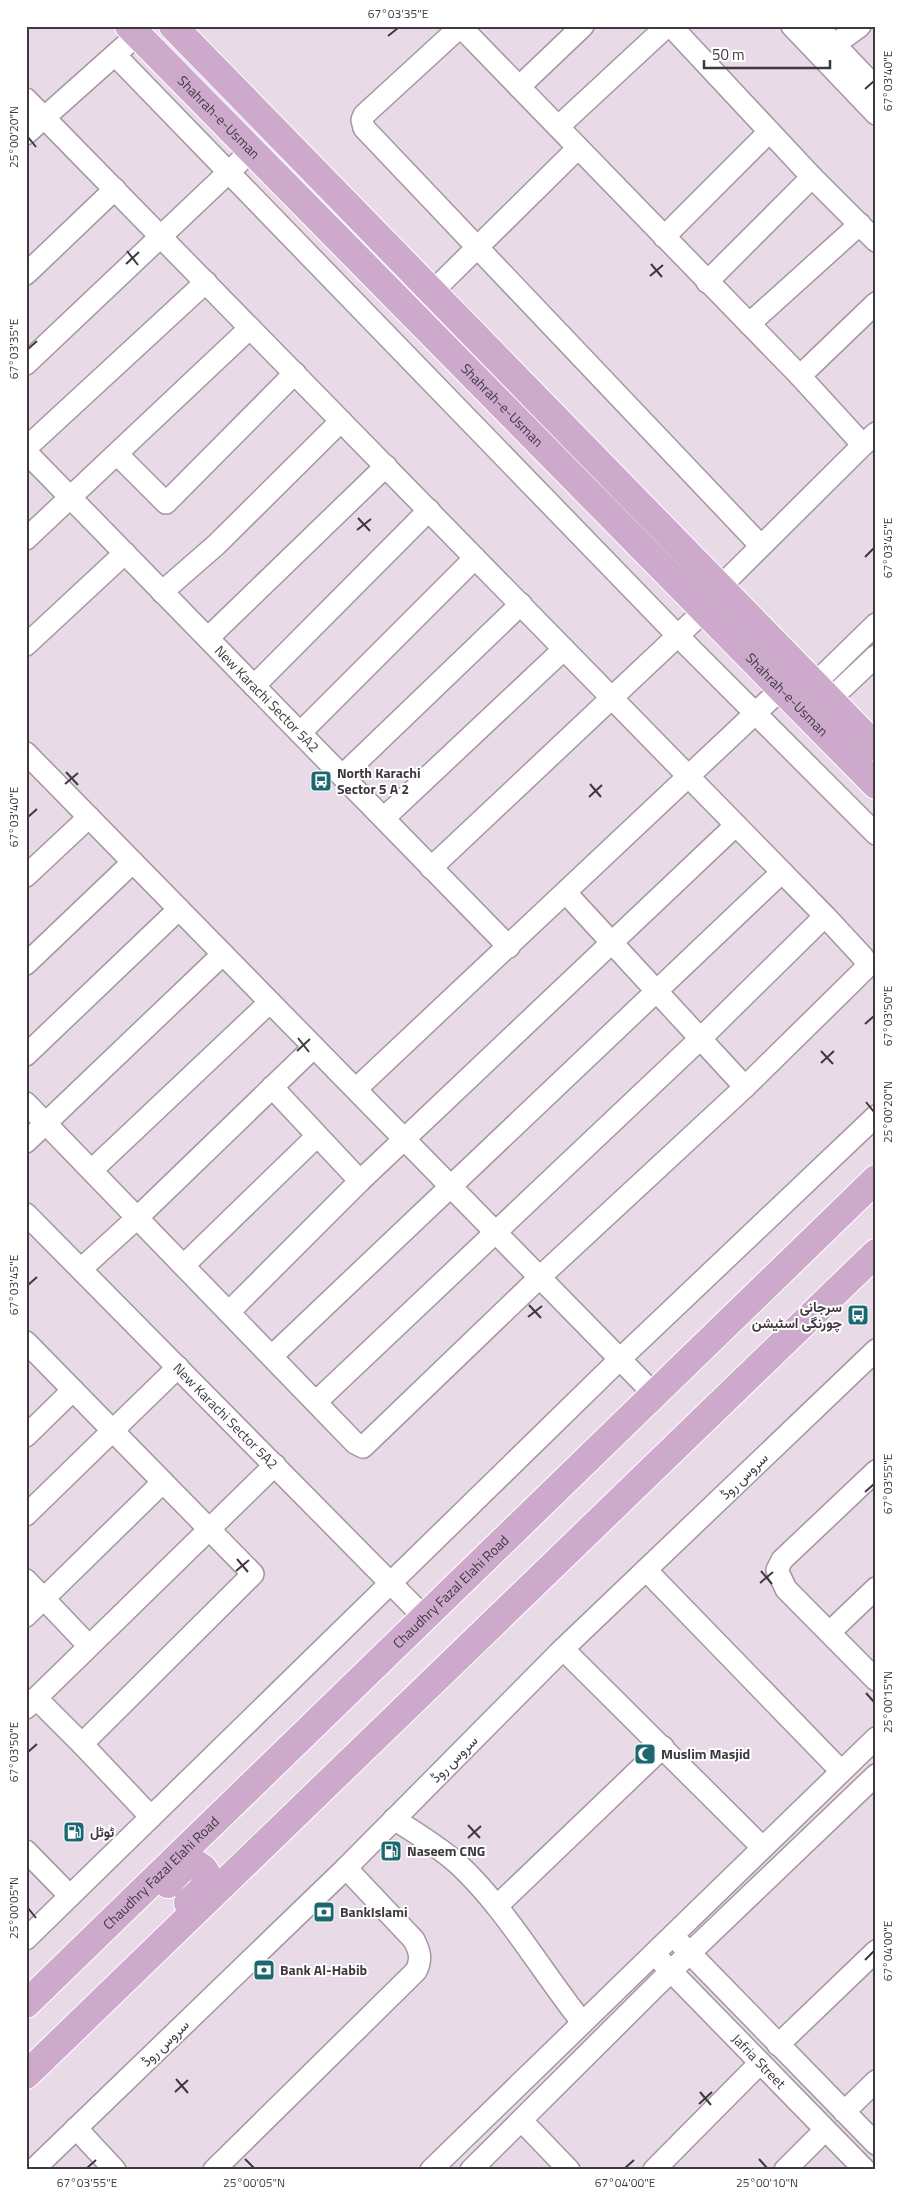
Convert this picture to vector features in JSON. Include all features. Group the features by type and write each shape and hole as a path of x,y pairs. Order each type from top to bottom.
{"main road":[{"name":"Shahrah-e-Usman","path":"173,26 876,747"},
{"name":"Shahrah-e-Usman","path":"133,31 876,785"},
{"name":"Chaudhry Fazal Elahi Road","path":"26,2004 655,1395 876,1178"},
{"path":"30,2072 876,1253"},
{"path":"26,2012 52,1997 186,1866 194,1864 205,1870 207,1879 201,1890 69,2019 30,2072"}],"street":[{"path":"720,587 869,439 800,376 707,282 461,26 364,115 362,120 364,128 761,546"},
{"path":"519,87 583,26"},
{"path":"558,127 669,26 812,177 876,241"},
{"path":"792,26 876,114"},
{"path":"817,26 876,88"},
{"path":"834,45 860,26"},
{"path":"26,134 115,55 133,31"},
{"path":"115,55 678,636 876,834"},
{"path":"26,99 825,916 863,957 866,964 864,970 745,1087 540,1277 363,1447 316,1402 230,1311 26,1103"},
{"path":"664,237 769,132"},
{"path":"433,292 477,246 578,148"},
{"path":"26,364 251,151"},
{"path":"707,282 812,177"},
{"path":"26,274 115,189"},
{"path":"749,324 860,224"},
{"path":"26,450 206,282"},
{"path":"800,376 876,303"},
{"path":"26,539 250,328"},
{"path":"117,454 166,503 295,373"},
{"path":"162,592 216,544 342,421"},
{"name":"New Karachi Sector 5A2","path":"26,450 508,947"},
{"path":"208,638 386,466"},
{"path":"254,686 429,510"},
{"path":"26,645 125,553"},
{"path":"300,733 475,558"},
{"path":"342,776 520,604"},
{"path":"431,868 613,699 704,611"},
{"path":"823,691 876,624"},
{"path":"384,818 564,649"},
{"path":"356,1089 755,714 795,704 823,691 876,656"},
{"path":"31,766 89,817 655,1395"},
{"path":"26,876 89,817"},
{"path":"230,1311 360,1181 610,942 736,825"},
{"path":"26,964 133,862"},
{"path":"272,1356 782,872"},
{"path":"566,893 745,1087"},
{"path":"26,1055 179,909"},
{"path":"316,1402 700,1039 825,916"},
{"path":"26,1142 223,954"},
{"path":"92,1170 270,1002"},
{"path":"81,1269 137,1218 314,1047"},
{"path":"272,1087 360,1181"},
{"path":"26,1939 620,1358 876,1116"},
{"path":"184,1265 317,1136"},
{"name":"New Karachi Sector 5A2","path":"26,1214 425,1618"},
{"path":"26,1342 253,1574 82,1744"},
{"name":"سروس روڈ","path":"33,2170 346,1868 563,1649 876,1350"},
{"path":"26,1515 178,1367"},
{"path":"26,1436 73,1390"},
{"path":"151,1816 82,1744 31,1703 275,1465"},
{"path":"876,1471 782,1560 777,1570 786,1589 876,1680"},
{"path":"26,1616 163,1482"},
{"path":"646,1570 841,1771"},
{"path":"26,1580 90,1646"},
{"path":"830,1632 876,1588"},
{"path":"563,1649 762,1847"},
{"path":"431,2170 876,1738"},
{"path":"497,1906 663,1747"},
{"path":"471,2170 671,1971 873,1784"},
{"path":"394,1819 457,1863 497,1906 553,1986 582,2022"},
{"path":"26,1851 70,1896"},
{"path":"214,2170 416,1971 420,1963 420,1953 414,1940 346,1868"},
{"name":"Jafria Street","path":"672,1935 876,2144"},
{"path":"778,2045 876,1951"},
{"name":"Jafria Street","path":"653,1953 865,2170"},
{"path":"654,2170 760,2063"},
{"path":"844,2112 876,2081"},
{"path":"522,2121 570,2170"},
{"path":"76,2128 115,2170"},
{"path":"785,2170 825,2130"}],"place":[{"name":"North Karachi Sector 5 A 2","path":"321,781"},
{"name":"سرجانی چورنگی اسٹیشن","path":"858,1315"},
{"name":"Muslim Masjid","path":"645,1754"},
{"name":"ٹوٹل","path":"74,1832"},
{"name":"Naseem CNG","path":"391,1851"},
{"name":"BankIslami","path":"324,1912"},
{"name":"Bank Al-Habib","path":"264,1970"}]}
